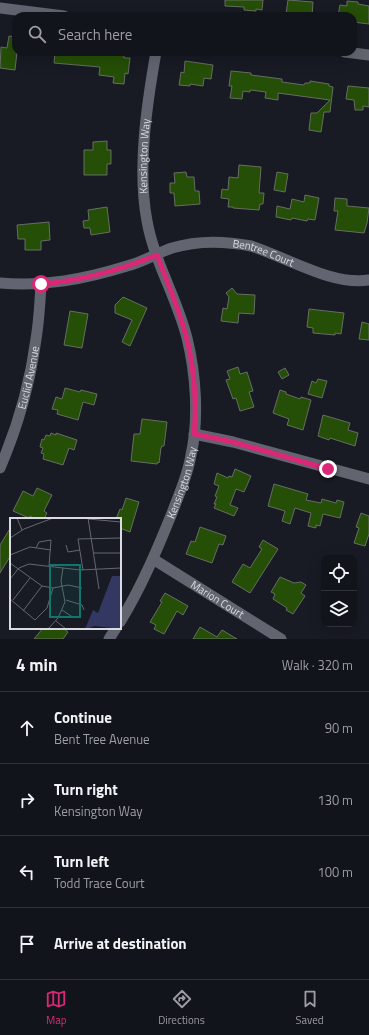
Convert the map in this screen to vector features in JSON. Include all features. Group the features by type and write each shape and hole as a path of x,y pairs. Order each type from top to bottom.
{"street":[{"path":"0,8 32,12"},
{"path":"357,54 369,55"},
{"name":"Kensington Way","path":"121,620 136,595 171,515 187,472 194,434 194,396 190,351 178,310 150,237 147,220 143,179 145,136 155,56"},
{"name":"Bentree Court","path":"0,283 41,284 75,280 142,262 170,249 192,244 215,242 239,244 263,250 332,277 356,281 369,280"},
{"name":"Euclid Avenue","path":"0,468 16,426 31,372 37,335 41,284"},
{"path":"194,434 225,440 369,479"},
{"name":"Marion Court","path":"153,559 282,639"},
{"path":"109,639 115,629"}],"building":[{"path":"225,0 263,0 262,10 244,10 244,7 225,6"},
{"path":"288,0 313,2 312,12 286,12"},
{"path":"347,1 358,2 358,4 369,6 369,24 357,22 357,12 339,12 340,5 347,6"},
{"path":"9,36 12,36 12,56 17,56 15,70 0,68 1,47 7,48"},
{"path":"55,56 124,56 124,58 130,58 128,74 125,73 124,84 113,83 114,77 99,75 100,67 54,63"},
{"path":"185,61 213,65 211,79 204,78 203,86 190,84 190,86 179,85 181,72 184,73"},
{"path":"231,71 251,73 251,75 282,79 282,82 304,85 305,83 310,83 310,81 329,84 329,86 333,87 330,112 324,112 321,132 309,130 311,113 317,113 330,100 278,93 278,100 265,98 266,92 250,90 250,92 243,91 242,99 230,98 232,86 229,86"},
{"path":"348,86 369,88 369,107 363,106 363,110 355,110 354,100 346,99"},
{"path":"107,141 107,150 111,150 111,164 107,164 107,175 84,175 84,150 93,150 93,142"},
{"path":"239,165 261,167 259,193 264,193 263,204 260,204 259,210 228,207 229,199 221,198 222,189 228,190 229,177 238,178"},
{"path":"186,172 187,177 194,177 195,191 199,191 200,204 175,206 174,193 170,193 170,183 175,183 174,173"},
{"path":"277,172 288,174 285,192 274,190"},
{"path":"305,195 319,198 315,220 308,219 307,221 292,218 291,220 276,217 277,206 290,209 292,199 304,202"},
{"path":"335,198 347,199 347,206 369,208 364,233 335,230 338,211 334,211"},
{"path":"107,207 110,232 91,235 90,228 84,228 83,221 89,220 88,210"},
{"path":"49,222 50,240 41,241 41,250 25,250 25,239 18,239 17,225"},
{"path":"232,288 237,294 255,295 254,314 239,313 238,323 221,321 223,308 227,309 229,297 226,293"},
{"path":"123,297 147,308 130,346 122,342 132,320 115,313 115,305"},
{"path":"309,309 344,313 341,334 335,333 335,335 313,333 313,328 307,327"},
{"path":"70,311 88,314 82,348 64,345"},
{"path":"362,322 369,324 369,340 359,339"},
{"path":"238,367 240,374 247,372 253,391 249,392 254,407 240,411 236,398 233,399 226,380 230,379 227,371"},
{"path":"285,368 289,375 282,379 278,372"},
{"path":"318,379 327,381 322,398 308,394 312,381 316,383"},
{"path":"65,388 97,394 94,405 83,402 78,420 57,414 58,410 52,409 56,397 62,399"},
{"path":"280,390 300,399 301,397 311,400 303,430 287,425 289,419 273,413"},
{"path":"323,415 350,423 348,430 358,433 355,446 330,438 329,440 318,436"},
{"path":"142,419 167,422 164,446 161,448 159,463 158,462 157,464 131,461 134,434 140,434"},
{"path":"51,433 56,435 56,433 77,440 74,450 69,448 63,465 43,459 44,454 41,453 43,448 40,447 42,439 44,440 46,435 50,436"},
{"path":"235,469 251,476 244,492 236,489 230,505 238,508 234,516 214,508 217,497 215,496 219,486 214,484 217,473 228,478 229,476 232,477"},
{"path":"274,484 308,494 306,500 321,503 322,499 336,503 337,500 344,502 340,518 323,514 320,526 316,525 316,528 308,526 311,513 295,508 290,524 282,521 285,511 268,506"},
{"path":"37,488 52,495 44,511 47,513 44,518 34,518 30,516 29,518 13,511 23,491 33,496"},
{"path":"126,498 139,502 130,532 121,528 121,518 116,518 120,509 122,510"},
{"path":"361,513 369,516 369,534 365,546 354,543 359,528 356,527"},
{"path":"200,527 226,536 223,545 219,544 212,563 186,554 191,541 195,542"},
{"path":"10,529 10,557 0,573 0,545"},
{"path":"263,540 278,549 250,593 232,582 243,564 250,568 262,549 259,547"},
{"path":"280,577 294,583 301,582 306,585 301,593 305,596 293,614 273,599 275,594 271,592"},
{"path":"165,593 188,606 183,615 177,611 164,634 154,629 156,625 150,622 162,602 160,601"},
{"path":"200,627 217,637 222,630 237,639 193,639"},
{"path":"42,629 64,629 68,632 63,639 34,639"}],"route":[{"path":"41,284 51,284 98,275 142,262 157,255 178,310 190,351 195,411 194,434 211,436 328,469"}]}
